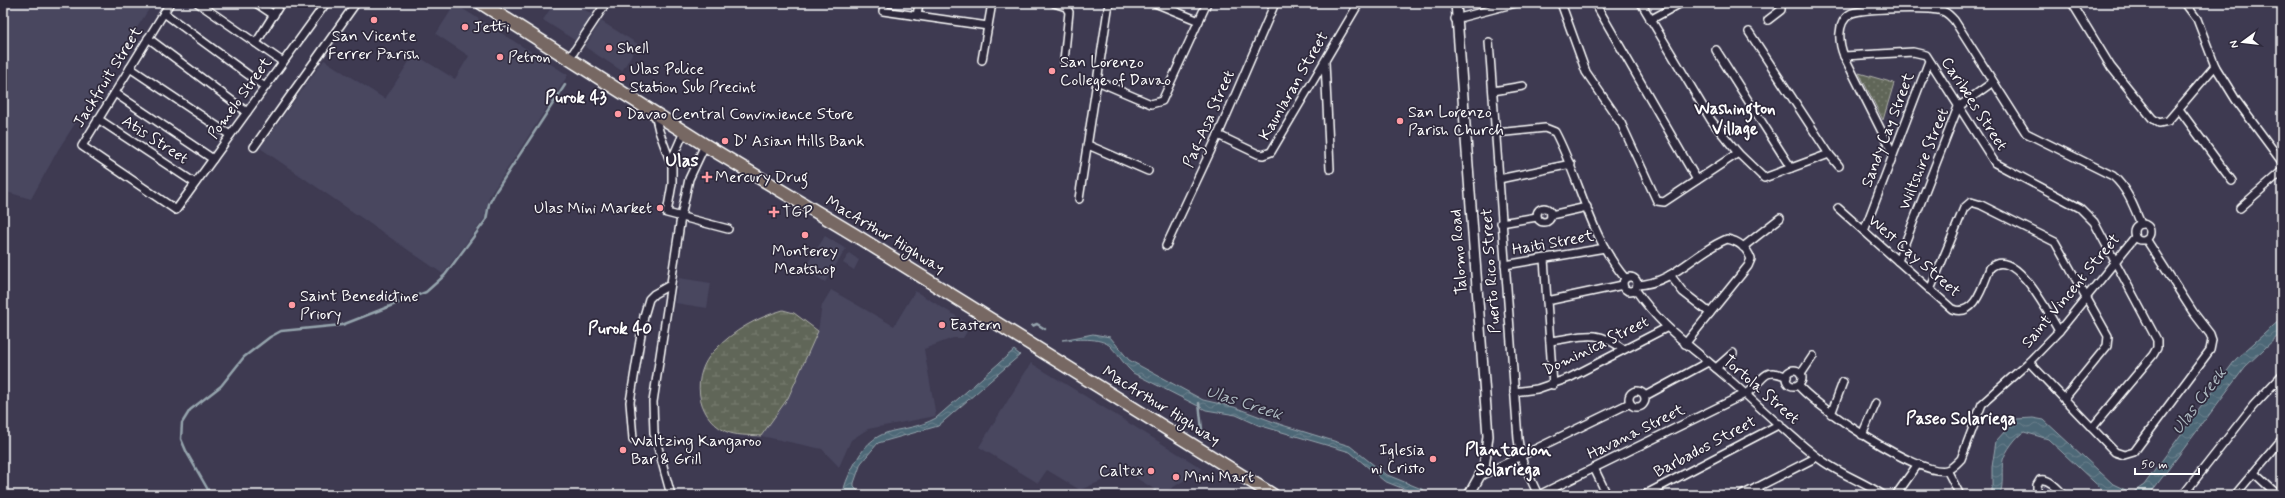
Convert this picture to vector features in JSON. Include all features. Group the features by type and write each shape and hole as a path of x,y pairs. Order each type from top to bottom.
{"highway":[{"name":"MacArthur Highway","path":"481,3 655,114 894,259 1273,495"}],"street":[{"name":"Jackfruit Street","path":"170,3 82,146 176,210"},
{"path":"198,3 284,62"},
{"path":"256,3 274,15"},
{"path":"256,43 281,3"},
{"name":"Pomelo Street","path":"176,210 326,3"},
{"path":"254,147 356,3"},
{"path":"569,60 606,3"},
{"path":"885,3 884,11 988,26"},
{"path":"917,16 919,3"},
{"path":"982,60 992,3"},
{"path":"1057,3 1066,7 1069,12 1064,61"},
{"path":"1080,199 1109,3"},
{"path":"1155,3 1199,21"},
{"path":"1098,80 1151,104 1158,104 1164,98 1207,3"},
{"name":"Pag-Asa Street","path":"1166,246 1218,135 1275,3"},
{"name":"Kaunlaran Street","path":"1218,135 1263,156 1271,152 1359,3"},
{"name":"Talomo Road","path":"1456,3 1455,19 1488,436 1486,459 1482,475 1469,495"},
{"path":"1455,19 1516,3"},
{"path":"1561,3 1586,72 1620,123 1655,198 1659,202 1664,202 1738,154"},
{"path":"1595,3 1697,180"},
{"path":"1641,3 1711,120 1738,154 1764,178 1829,154"},
{"path":"1650,20 1681,3"},
{"path":"1768,20 1781,10 1781,3"},
{"path":"2072,3 2112,67 2152,118 2164,124 2178,110 2215,66"},
{"path":"2185,3 2196,19 2215,66 2236,100 2282,162"},
{"path":"1894,154 1844,56 1840,45 1840,34 1846,17 1876,7 1935,9 1949,14 2026,133 2106,172 2120,182 2141,224"},
{"path":"164,13 265,87"},
{"path":"1749,32 1829,154 1839,166"},
{"path":"148,38 248,112"},
{"name":"Puerto Rico Street","path":"1489,42 1494,91 1501,223 1514,392 1521,458 1539,495"},
{"path":"1716,50 1791,168"},
{"name":"Caribees Street","path":"1844,56 1921,52 1926,55 1995,163 2080,208 2088,215 2157,340 2157,348 2092,428"},
{"name":"Sandy Cay Street","path":"1864,231 1929,61"},
{"path":"1325,62 1330,169"},
{"path":"130,68 230,135"},
{"name":"Wiltshire Street","path":"1898,261 1958,107 1993,82"},
{"path":"1494,91 1523,86"},
{"path":"115,93 213,159"},
{"path":"2178,110 2232,181"},
{"path":"655,114 671,166"},
{"name":"Atis Street","path":"98,120 195,183"},
{"path":"1496,133 1550,129 1555,132 1571,164 1587,207 1605,248 1628,291 1670,275 1727,239 1734,240 1743,247 1751,259 1748,266 1685,344"},
{"path":"684,132 673,154 671,166 671,189 667,213 728,229"},
{"path":"671,495 654,433 653,402 681,217 692,171 705,145"},
{"path":"1088,145 1148,171"},
{"path":"1499,179 1571,164"},
{"path":"2240,208 2282,171"},
{"path":"1930,290 1964,208 1971,202 1981,205 2055,242 2087,296 2108,336 2108,342 2064,399"},
{"path":"1551,215 1587,207"},
{"path":"1543,208 1550,210 1551,215 1548,221 1544,222 1537,216 1538,212 1543,208"},
{"name":"West Cay Street","path":"1838,208 1952,309 1960,312 1966,310 1975,302 1990,268 1996,264 2005,265 2018,271 2027,279 2059,331"},
{"path":"1501,223 1537,216"},
{"path":"1743,247 1780,218"},
{"path":"2141,224 2146,225 2150,229 2150,235 2146,239 2140,240 2135,237 2134,228 2141,224"},
{"name":"Saint Vincent Street","path":"1947,470 1955,465 1960,459 1982,404 2029,362 2059,331 2135,237"},
{"path":"2029,362 2115,452 2124,455 2134,452 2212,345 2210,334 2193,312 2146,239"},
{"name":"Haiti Street","path":"1505,265 1605,248"},
{"path":"1544,259 1553,385"},
{"path":"1670,275 1683,292 1710,313"},
{"path":"1547,301 1624,282 1632,277 1636,280 1636,287"},
{"path":"633,439 630,402 644,316 649,299 654,294 670,285"},
{"name":"Tortola Street","path":"1636,287 1651,312 1666,328 1716,368 1817,457 1842,474 1882,495"},
{"name":"Dominica Street","path":"1514,392 1537,390 1553,385 1666,328"},
{"path":"1550,341 1600,336 1608,339 1623,350"},
{"path":"1716,368 1733,353"},
{"path":"1798,385 1802,379 1801,374 1813,356"},
{"path":"1645,396 1708,362"},
{"path":"1801,374 1793,370 1787,377 1790,384 1798,385 1805,394 1830,414 1862,435 1918,464 1938,470 1947,470 1960,495"},
{"name":"Havana Street","path":"1539,495 1745,395 1764,375 1773,372 1787,377"},
{"path":"2183,495 2253,406 2282,375"},
{"path":"1830,414 1843,382"},
{"path":"1630,403 1630,395 1636,391 1641,392 1645,396"},
{"path":"1630,403 1637,407 1642,406 1645,401 1645,396"},
{"path":"1482,475 1521,458 1630,403"},
{"path":"1862,435 1876,403"},
{"name":"Barbados Street","path":"1644,495 1780,424"},
{"path":"2235,495 2282,441"},
{"path":"1742,495 1817,457"},
{"path":"1896,495 1918,464"},
{"path":"1594,468 1607,495"},
{"path":"2254,473 2278,495"},
{"path":"2037,495 2037,485 2040,480 2043,479 2049,482 2064,495"},
{"path":"1757,487 1761,495"}],"shaded area":[{"path":"3,3 153,3 58,150 31,199 3,191"},
{"path":"554,3 574,3 593,15 576,41 543,20"},
{"path":"455,4 568,75 489,197 484,219 443,274 260,148 324,60 385,99 414,54 455,79 469,56 436,34"},
{"path":"601,21 638,44 622,71 585,47"},
{"path":"825,236 846,249 825,282 804,269"},
{"path":"849,253 859,260 854,270 843,263"},
{"path":"679,278 711,283 707,308 675,303"},
{"path":"831,290 894,326 915,291 971,325 963,338 953,338 924,349 936,416 868,429 851,440 839,467 822,449 761,436 788,398 818,331 822,305"},
{"path":"1031,363 1203,469 1162,494 1125,471 1080,490 1047,470 1038,483 979,447"}],"green space":[{"path":"1859,73 1894,83 1883,120"},
{"path":"783,310 794,313 818,331 788,398 761,436 729,433 715,424 707,415 702,405 699,382 702,371 707,360 714,351 729,337 755,321"}],"water":[{"path":"2282,318 2282,332 2245,367 2149,495 2108,495 2048,439 2024,432 2015,440 2004,457 2002,464 2002,486 2000,495 1992,495 1992,467 1996,441 2016,419 2033,418 2044,420 2113,484 2132,493 2144,485 2236,359"},
{"path":"1093,334 1110,337 1129,360 1203,400 1234,407 1282,425 1350,446 1385,474 1424,490 1429,495 1419,495 1384,481 1350,452 1258,425 1236,415 1206,410 1133,373 1111,347 1101,341 1088,339 1062,340"},
{"path":"1014,350 1020,355 938,426 878,443 861,463 854,483 854,487 862,495 843,495 846,482 856,461 873,440 882,434 924,424 936,418"}],"waterway":[{"path":"211,495 187,453 181,439 182,423 190,410 221,386 244,357 270,337 281,331 342,325 426,292 445,275 486,220 489,204 496,191 565,85"},
{"name":"Ulas Creek","path":"1032,326 1037,324 1045,329"},
{"path":"1199,403 1202,430"},
{"path":"1149,495 1155,491"}],"place":[{"name":"San Vicente Ferrer Parish","path":"374,20"},
{"name":"Jetti","path":"465,27"},
{"name":"Shell","path":"609,48"},
{"name":"Petron","path":"500,57"},
{"name":"San Lorenzo College of Davao","path":"1052,71"},
{"name":"Ulas Police Station Sub Precint","path":"622,78"},
{"name":"Davao Central Convinience Store","path":"618,114"},
{"name":"San Lorenzo Parish Church","path":"1400,121"},
{"name":"D' Asian Hills Bank","path":"725,141"},
{"name":"Mercury Drug","path":"707,177"},
{"name":"Ulas Mini Market","path":"660,208"},
{"name":"TGP","path":"774,212"},
{"name":"Monterey Meatshop","path":"805,235"},
{"name":"Saint Benedictine Priory","path":"292,305"},
{"name":"Eastern","path":"942,325"},
{"name":"Waltzing Kangaroo Bar & Grill","path":"623,450"},
{"name":"Iglesia ni Cristo","path":"1433,459"},
{"name":"Caltex","path":"1151,471"},
{"name":"Mini Mart","path":"1176,477"}],"district":[{"name":"Purok 43","path":"576,98"},
{"name":"Washington Village","path":"1735,119"},
{"name":"Ulas","path":"682,161"},
{"name":"Purok 40","path":"620,329"},
{"name":"Paseo Solariega","path":"1961,419"},
{"name":"Plantacion Solariega","path":"1508,460"}]}
